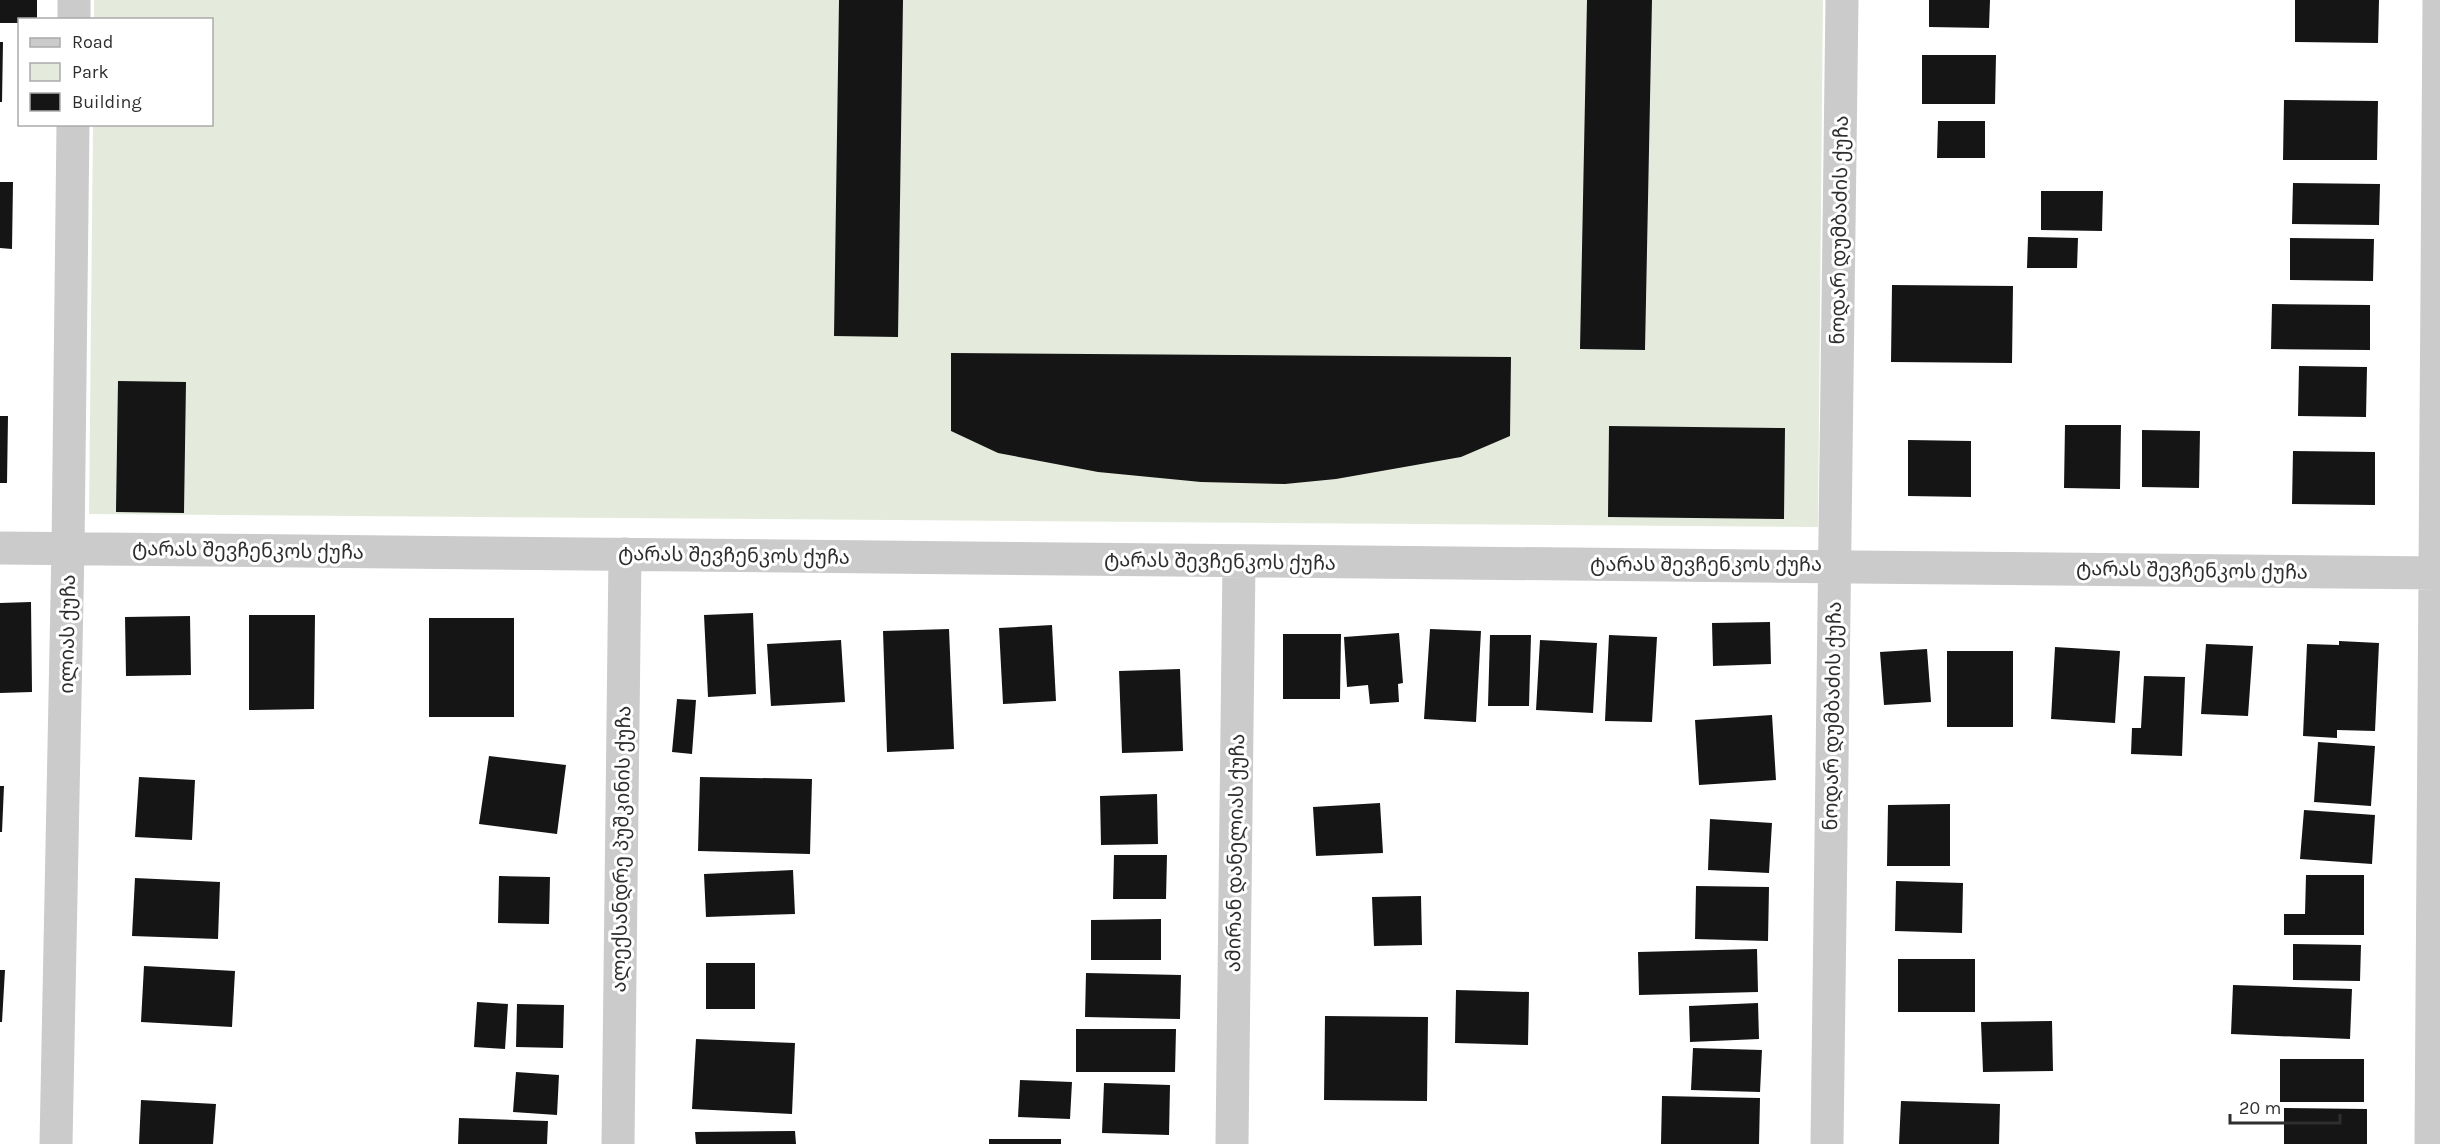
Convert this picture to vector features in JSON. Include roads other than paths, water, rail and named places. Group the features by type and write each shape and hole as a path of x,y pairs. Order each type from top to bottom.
{"street":[{"path":"74,0 74,18"},
{"name":"ნოდარ დუმბაძის ქუჩა","path":"1827,1144 1842,0"},
{"path":"2431,1144 2437,572 2439,0"},
{"name":"ილიას ქუჩა","path":"56,1144 68,548 73,126"},
{"name":"ტარას შევჩენკოს ქუჩა","path":"0,548 2437,572"},
{"name":"ალექსანდრე პუშკინის ქუჩა","path":"618,1144 625,554"},
{"name":"ამირან დანელიას ქუჩა","path":"1232,1144 1239,561"}]}
